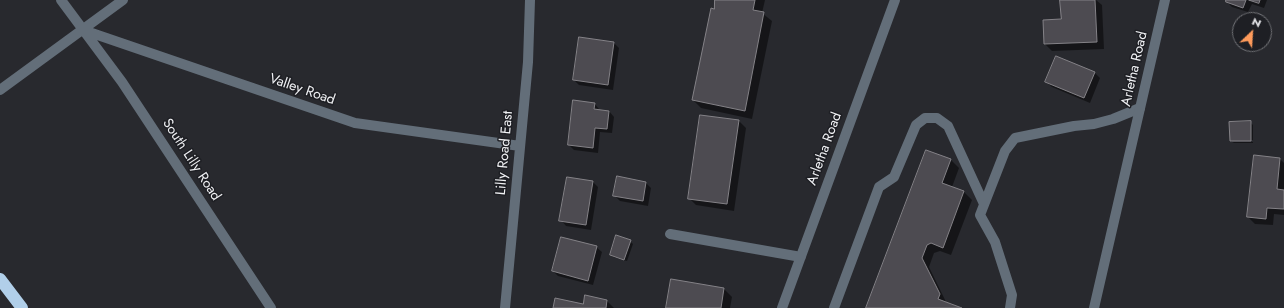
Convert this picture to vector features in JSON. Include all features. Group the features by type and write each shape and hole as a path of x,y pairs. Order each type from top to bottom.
{"highway":[{"path":"0,279 22,308"}],"street":[{"name":"South Lilly Road","path":"61,0 122,82 271,308"},
{"path":"0,90 124,0"},
{"name":"Lilly Road East","path":"505,308 528,62 530,0"},
{"name":"Arletha Road","path":"782,308 895,0"},
{"name":"Arletha Road","path":"1094,308 1165,0"},
{"name":"Valley Road","path":"83,30 355,123 520,146"},
{"path":"1010,308 1012,295 995,242 980,215 1006,151 1015,138 1074,126 1094,124 1113,119 1140,108"},
{"path":"834,308 879,187 894,177 916,125 925,118 937,118 948,126 984,204"},
{"path":"670,234 801,257"}],"building":[{"path":"715,0 755,0 753,10 764,12 745,111 692,100 711,8 714,9"},
{"path":"1060,0 1095,0 1097,42 1044,44 1043,20 1061,19"},
{"path":"1226,0 1246,0 1243,8 1226,2"},
{"path":"1249,0 1260,0 1259,3"},
{"path":"579,37 614,42 608,85 573,80"},
{"path":"1056,56 1095,72 1084,98 1045,82"},
{"path":"573,100 595,103 594,109 609,111 607,129 595,128 593,148 568,145"},
{"path":"700,115 739,120 727,204 688,199"},
{"path":"1251,121 1251,141 1230,141 1229,122"},
{"path":"926,150 951,159 942,183 964,191 943,248 931,243 927,245 922,258 940,294 938,299 962,308 866,308"},
{"path":"1254,155 1280,158 1277,189 1284,190 1284,209 1267,208 1266,219 1247,217"},
{"path":"617,176 646,182 643,201 613,196"},
{"path":"567,177 593,181 586,225 559,221"},
{"path":"616,235 631,240 624,260 610,255"},
{"path":"561,237 597,246 588,281 552,271"},
{"path":"671,279 724,288 721,308 666,308"},
{"path":"585,295 607,300 606,308 553,308 555,298 583,304"}]}
